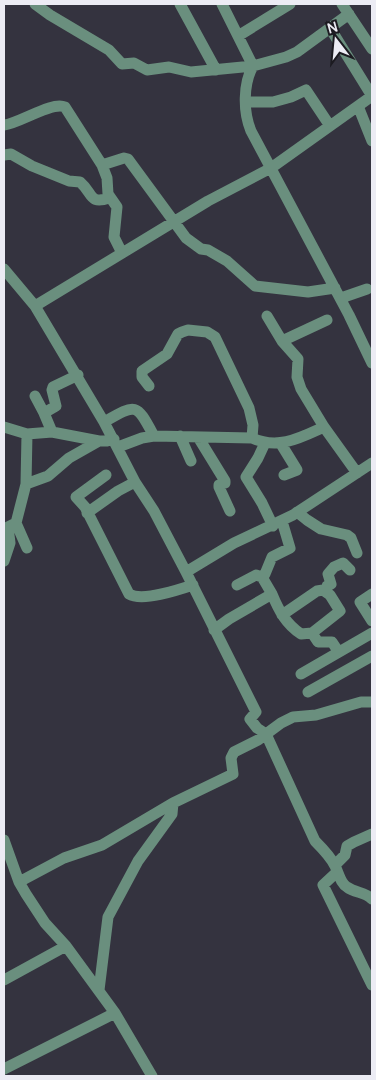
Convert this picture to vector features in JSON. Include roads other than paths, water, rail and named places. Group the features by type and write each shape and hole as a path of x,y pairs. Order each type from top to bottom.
{"street":[{"path":"35,4 109,50 122,64 134,63 147,70 169,67 192,72 253,66 286,57 307,46 349,14"},
{"path":"180,4 216,70"},
{"path":"222,4 253,66 246,83 247,122 338,293 372,363"},
{"path":"238,36 290,4"},
{"path":"342,4 349,14 368,31 372,49"},
{"path":"35,306 174,220 271,168 372,96 330,28"},
{"path":"246,102 273,102 306,90 330,126"},
{"path":"4,124 63,105 102,165 110,198 117,207 114,237 122,253"},
{"path":"358,106 372,141"},
{"path":"4,155 11,154 32,166 69,181 80,182 94,200 110,198"},
{"path":"102,165 124,158 128,159 158,202 192,244 227,260 259,288 285,288 308,292 338,293 367,289"},
{"path":"4,269 35,306 78,375 116,443 135,482 154,512 193,585 256,712 250,719 257,728 266,734 315,841 324,849 346,887 367,894 372,899"},
{"path":"267,316 282,341 298,359 296,373 298,383 324,427 357,473"},
{"path":"282,341 328,320"},
{"path":"149,386 142,377 142,371 168,354 178,334 188,330 210,333 215,337 249,408 253,425 252,438"},
{"path":"44,413 56,406 53,387 78,375"},
{"path":"35,396 52,432"},
{"path":"104,422 127,409 134,408 142,414 154,436"},
{"path":"4,427 26,434 52,432 116,443 154,436 180,436 252,438 265,443 281,444 324,427"},
{"path":"4,561 10,543 9,523 26,484 26,434"},
{"path":"180,436 191,461"},
{"path":"198,437 225,481 219,487 230,511"},
{"path":"26,484 48,476 70,458 99,441"},
{"path":"262,577 272,557 290,548 277,523 246,477 265,443"},
{"path":"281,444 297,470 284,475"},
{"path":"186,572 234,543 297,512 372,463"},
{"path":"106,476 76,497 85,507 128,594 138,598 193,585"},
{"path":"87,513 118,491 135,482"},
{"path":"297,512 321,529 346,534 351,538 357,553"},
{"path":"9,523 27,548"},
{"path":"326,591 327,586 331,584 329,571 342,563 350,570"},
{"path":"237,585 256,575 262,577 282,615 292,628 301,634 312,633 340,611 326,591"},
{"path":"282,615 316,592 326,591"},
{"path":"214,630 272,594"},
{"path":"372,594 360,602 372,621"},
{"path":"301,674 372,632"},
{"path":"312,633 318,642 332,642 333,654 339,675"},
{"path":"308,692 372,656"},
{"path":"19,882 64,858 102,845 173,803 233,774 231,758 234,752 258,740 292,717 316,715 361,702 372,702"},
{"path":"99,990 108,917 138,861 172,814 173,803"},
{"path":"372,834 346,846 344,855 324,885 372,985"},
{"path":"4,840 19,882 45,923 66,946 115,1013 152,1076"},
{"path":"4,980 66,946"},
{"path":"4,1070 115,1013"}]}
